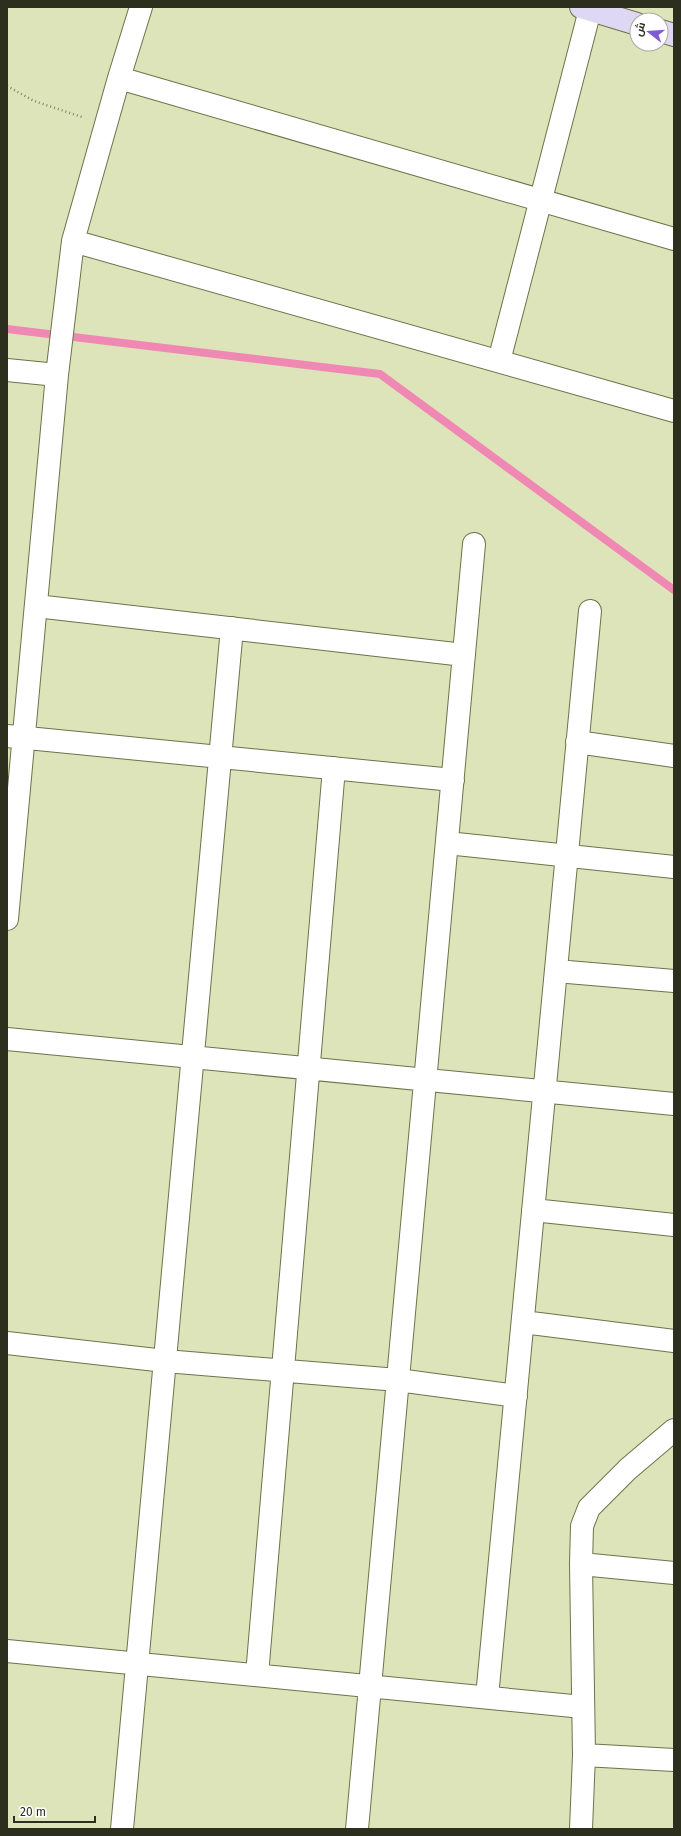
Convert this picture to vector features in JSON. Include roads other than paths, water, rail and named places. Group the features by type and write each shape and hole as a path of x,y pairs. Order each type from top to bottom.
{"street":[{"path":"7,919 16,737 36,606 58,365 73,241 119,78 141,7"},
{"path":"499,361 540,200 585,9 629,22"},
{"path":"119,78 674,239"},
{"path":"73,241 674,411"},
{"path":"7,370 58,365"},
{"path":"357,1829 474,544"},
{"path":"36,606 464,655"},
{"path":"487,1697 590,611"},
{"path":"122,1829 232,628"},
{"path":"16,737 453,780"},
{"path":"577,742 674,756"},
{"path":"257,1675 334,768"},
{"path":"447,843 674,867"},
{"path":"556,971 674,981"},
{"path":"7,1039 674,1104"},
{"path":"533,1210 674,1225"},
{"path":"523,1322 674,1341"},
{"path":"7,1343 165,1361 398,1380 516,1396"},
{"path":"582,1829 584,1755 581,1564 582,1526 589,1508 628,1469 674,1430"},
{"path":"581,1564 674,1573"},
{"path":"7,1651 583,1707"},
{"path":"584,1755 674,1760"}],"waterway":[{"path":"7,329 380,374 674,590"}]}
